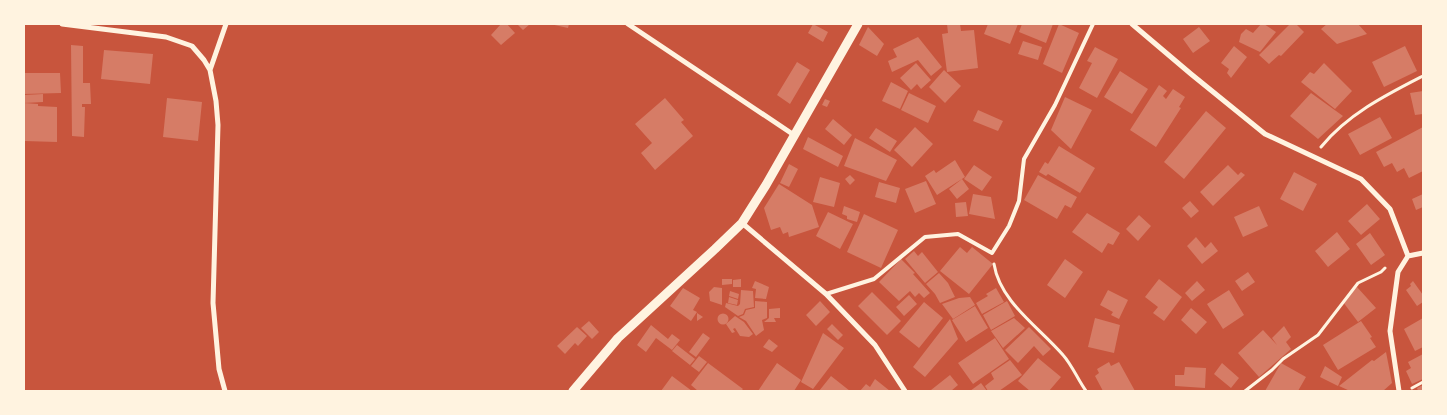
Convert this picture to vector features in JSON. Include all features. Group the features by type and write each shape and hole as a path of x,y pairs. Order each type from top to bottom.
{"street":[{"path":"62,24 166,37 179,41 192,46 210,70 218,125 212,303 219,369 225,391"},
{"path":"210,70 226,24"},
{"path":"628,24 794,135"},
{"path":"573,391 618,338 742,222 766,185 858,24"},
{"path":"1132,24 1265,134 1361,179 1390,209 1408,256"},
{"path":"742,222 826,294 875,345 905,391"},
{"path":"1408,256 1423,254"},
{"path":"1399,391 1390,331 1398,272 1408,256"}],"lane":[{"path":"826,294 874,278 925,237 958,234 992,253 1009,226 1019,201 1024,159 1056,105 1093,24"}],"path":[{"path":"1312,157 1335,130 1361,111 1423,76"},
{"path":"992,253 996,277 1014,304 1065,357 1086,391"},
{"path":"1245,391 1283,359 1318,335 1358,283 1381,272 1395,258 1408,256"}],"building":[{"path":"501,24 507,24 515,33 501,45 491,35"},
{"path":"517,24 530,24 523,30"},
{"path":"550,24 569,24 568,28"},
{"path":"813,24 828,32 823,42 808,33"},
{"path":"947,24 960,24 961,31 974,30 978,68 947,72 942,34 948,33"},
{"path":"988,24 1018,24 1010,44 984,34"},
{"path":"1022,24 1053,24 1046,43 1019,32"},
{"path":"1059,24 1079,33 1062,73 1043,64"},
{"path":"1261,24 1276,32 1260,52 1239,42 1241,34 1246,29 1253,33"},
{"path":"1290,24 1296,24 1304,32 1281,56 1279,55 1269,64 1259,55"},
{"path":"1327,24 1358,24 1367,34 1337,44 1321,29"},
{"path":"868,27 884,44 877,56 859,45"},
{"path":"1199,27 1210,41 1193,53 1183,39"},
{"path":"918,37 942,67 931,76 918,60 892,72 888,61 897,57 893,49"},
{"path":"1023,41 1042,47 1038,60 1018,54"},
{"path":"71,45 83,46 83,83 90,83 91,104 82,104 82,107 85,107 84,137 72,136"},
{"path":"1234,46 1247,57 1231,78 1227,73 1229,69 1221,63"},
{"path":"1405,46 1417,71 1384,87 1372,62"},
{"path":"1095,47 1118,59 1097,98 1079,88 1092,63 1087,61"},
{"path":"104,50 153,54 150,84 101,79"},
{"path":"797,62 810,70 790,104 777,95"},
{"path":"916,63 931,80 921,89 917,84 911,90 900,78"},
{"path":"1324,63 1352,91 1335,109 1301,82 1310,72 1314,74"},
{"path":"944,70 961,86 945,103 929,87"},
{"path":"1120,71 1148,89 1132,114 1104,97"},
{"path":"24,73 60,73 61,93 24,94"},
{"path":"891,82 908,91 900,109 882,101"},
{"path":"1159,85 1167,91 1163,96 1166,99 1173,89 1185,97 1179,107 1181,108 1156,147 1130,130"},
{"path":"1423,91 1423,114 1415,115 1410,93"},
{"path":"909,93 936,106 928,123 901,110"},
{"path":"1311,93 1343,116 1318,139 1290,116"},
{"path":"43,94 43,102 24,103 24,95"},
{"path":"1065,97 1092,110 1071,149 1051,130"},
{"path":"167,98 202,102 198,141 163,137"},
{"path":"665,98 684,120 681,122 693,136 655,170 641,153 652,143 635,124"},
{"path":"825,99 830,101 827,107 822,105"},
{"path":"24,103 57,107 57,142 24,141"},
{"path":"978,110 1003,121 998,131 973,121"},
{"path":"1206,111 1226,128 1184,179 1164,162"},
{"path":"1380,117 1392,138 1360,155 1348,134"},
{"path":"833,119 852,135 844,145 825,129"},
{"path":"915,127 933,144 912,167 894,150"},
{"path":"1423,127 1423,171 1409,178 1404,168 1397,172 1392,163 1384,167 1376,152"},
{"path":"876,128 897,141 890,152 869,138"},
{"path":"808,137 843,156 838,167 803,149"},
{"path":"855,138 897,160 886,181 844,166"},
{"path":"1059,146 1095,168 1080,193 1048,174 1046,176 1039,172 1045,162 1048,164"},
{"path":"955,160 965,177 937,195 925,176 934,170 936,173"},
{"path":"789,164 798,169 789,187 780,183"},
{"path":"974,165 992,177 982,191 964,179"},
{"path":"1228,165 1238,175 1241,172 1245,175 1213,206 1200,192"},
{"path":"1294,172 1317,184 1303,211 1280,199"},
{"path":"850,175 855,180 850,185 845,179"},
{"path":"1038,175 1077,197 1071,208 1065,205 1057,219 1024,200"},
{"path":"820,177 840,183 834,207 813,202"},
{"path":"962,179 969,189 957,199 949,189"},
{"path":"926,181 936,204 915,213 905,189"},
{"path":"879,182 900,188 896,203 875,197"},
{"path":"779,184 812,205 819,227 789,237 788,232 783,234 780,227 771,230 764,208"},
{"path":"973,194 991,197 995,219 969,214"},
{"path":"1423,194 1423,207 1416,210 1412,199"},
{"path":"1190,201 1199,211 1191,218 1182,208"},
{"path":"966,202 968,216 956,217 955,203"},
{"path":"1367,204 1380,219 1361,235 1348,221"},
{"path":"844,206 860,212 857,222 847,219 847,216 842,214"},
{"path":"1259,206 1268,226 1243,237 1234,217"},
{"path":"828,212 853,224 840,249 816,236"},
{"path":"1087,213 1120,233 1113,245 1108,243 1102,253 1072,232"},
{"path":"864,214 898,230 881,268 847,252"},
{"path":"1139,215 1151,226 1138,241 1126,229"},
{"path":"1337,232 1350,249 1328,267 1315,251"},
{"path":"1370,233 1385,255 1371,265 1356,244"},
{"path":"1196,237 1205,248 1211,242 1218,251 1202,264 1187,246"},
{"path":"960,247 967,253 972,247 993,264 969,294 940,271"},
{"path":"914,251 918,256 922,252 938,272 925,283 905,259"},
{"path":"901,259 915,273 913,274 930,293 924,298 919,293 915,297 910,291 899,301 879,282"},
{"path":"1065,259 1083,272 1065,298 1047,285"},
{"path":"1248,272 1255,282 1242,291 1235,281"},
{"path":"939,273 948,283 955,297 940,303 926,284"},
{"path":"722,279 732,279 732,284 722,285"},
{"path":"741,279 741,287 733,287 733,280"},
{"path":"1159,279 1182,297 1164,321 1153,313 1158,307 1145,297"},
{"path":"755,281 769,287 766,299 755,298 756,289 752,288"},
{"path":"1197,281 1205,290 1192,301 1185,293"},
{"path":"1413,281 1423,295 1423,302 1417,306 1406,290"},
{"path":"714,287 722,288 722,305 710,301 709,292"},
{"path":"1357,287 1376,308 1358,322 1343,302"},
{"path":"683,288 700,298 693,310 697,312 691,321 670,306"},
{"path":"996,288 1004,302 982,314 976,303 988,296 986,294"},
{"path":"741,290 753,291 754,307 745,309 743,314 738,316 725,307 726,303 738,306 740,304"},
{"path":"1108,290 1128,300 1119,319 1111,315 1113,312 1100,305"},
{"path":"1229,290 1244,315 1223,329 1207,304"},
{"path":"730,291 739,294 738,299 729,296"},
{"path":"872,292 901,321 887,335 858,306"},
{"path":"909,295 917,304 904,316 896,307"},
{"path":"729,297 738,300 737,305 728,303"},
{"path":"970,297 975,305 953,319 942,304 959,298"},
{"path":"755,301 767,302 767,318 762,320 764,330 756,336 746,321 739,317 744,315 746,310 755,308"},
{"path":"820,301 830,312 816,326 806,315"},
{"path":"1007,301 1015,316 991,330 983,315"},
{"path":"924,302 943,318 919,348 899,332"},
{"path":"975,306 988,328 966,342 952,320"},
{"path":"780,308 780,318 774,318 776,322 764,322 769,318 769,309"},
{"path":"1191,308 1207,322 1196,334 1181,320"},
{"path":"697,313 703,317 697,321"},
{"path":"723,313 729,319 723,325 717,319"},
{"path":"735,316 744,322 753,334 749,337 740,336 735,328 733,329 735,332 732,333 726,324"},
{"path":"1014,318 1025,328 1003,348 991,331"},
{"path":"1095,318 1120,325 1114,353 1088,347"},
{"path":"1423,318 1423,347 1415,351 1404,329"},
{"path":"950,319 958,339 925,377 913,367"},
{"path":"589,321 599,332 592,339 581,328"},
{"path":"1361,321 1372,337 1370,338 1376,347 1338,370 1323,345"},
{"path":"832,324 843,335 838,340 827,329"},
{"path":"651,325 668,339 672,334 680,340 672,350 656,338 646,352 637,345"},
{"path":"1284,326 1291,337 1286,342 1291,349 1259,377 1238,353 1263,330 1277,345 1272,338"},
{"path":"577,327 587,336 578,346 575,343 565,354 557,346"},
{"path":"1029,327 1051,349 1043,356 1034,346 1018,363 1005,350"},
{"path":"703,333 710,338 696,357 689,352"},
{"path":"823,333 844,348 813,389 801,382"},
{"path":"995,338 1009,359 973,384 958,363"},
{"path":"769,339 778,346 772,352 763,347"},
{"path":"677,345 686,352 681,358 672,351"},
{"path":"686,352 695,359 690,365 681,358"},
{"path":"1386,352 1392,383 1383,391 1350,391 1339,386 1372,360 1374,361"},
{"path":"1423,354 1423,379 1412,384 1406,371 1411,368 1408,362"},
{"path":"699,356 707,362 699,372 691,366"},
{"path":"1038,358 1061,377 1049,391 1030,391 1018,381"},
{"path":"1010,360 1022,375 999,391 988,391 985,386 994,379 991,373"},
{"path":"1109,362 1111,366 1119,362 1135,391 1103,391 1095,376 1099,373 1097,369"},
{"path":"708,363 743,389 741,391 698,391 691,385"},
{"path":"777,363 801,380 794,391 758,391"},
{"path":"1222,363 1239,378 1231,388 1214,374"},
{"path":"1281,363 1306,377 1298,391 1265,391"},
{"path":"1325,366 1342,377 1338,386 1320,377"},
{"path":"1185,367 1206,368 1205,388 1175,386 1175,375 1184,375"},
{"path":"950,375 958,385 951,391 931,390"},
{"path":"672,376 692,391 661,391"},
{"path":"831,376 850,391 819,391"},
{"path":"875,379 890,391 860,391 866,384 870,387"},
{"path":"981,383 987,391 970,391"},
{"path":"1423,385 1423,391 1418,391 1417,388"}]}
